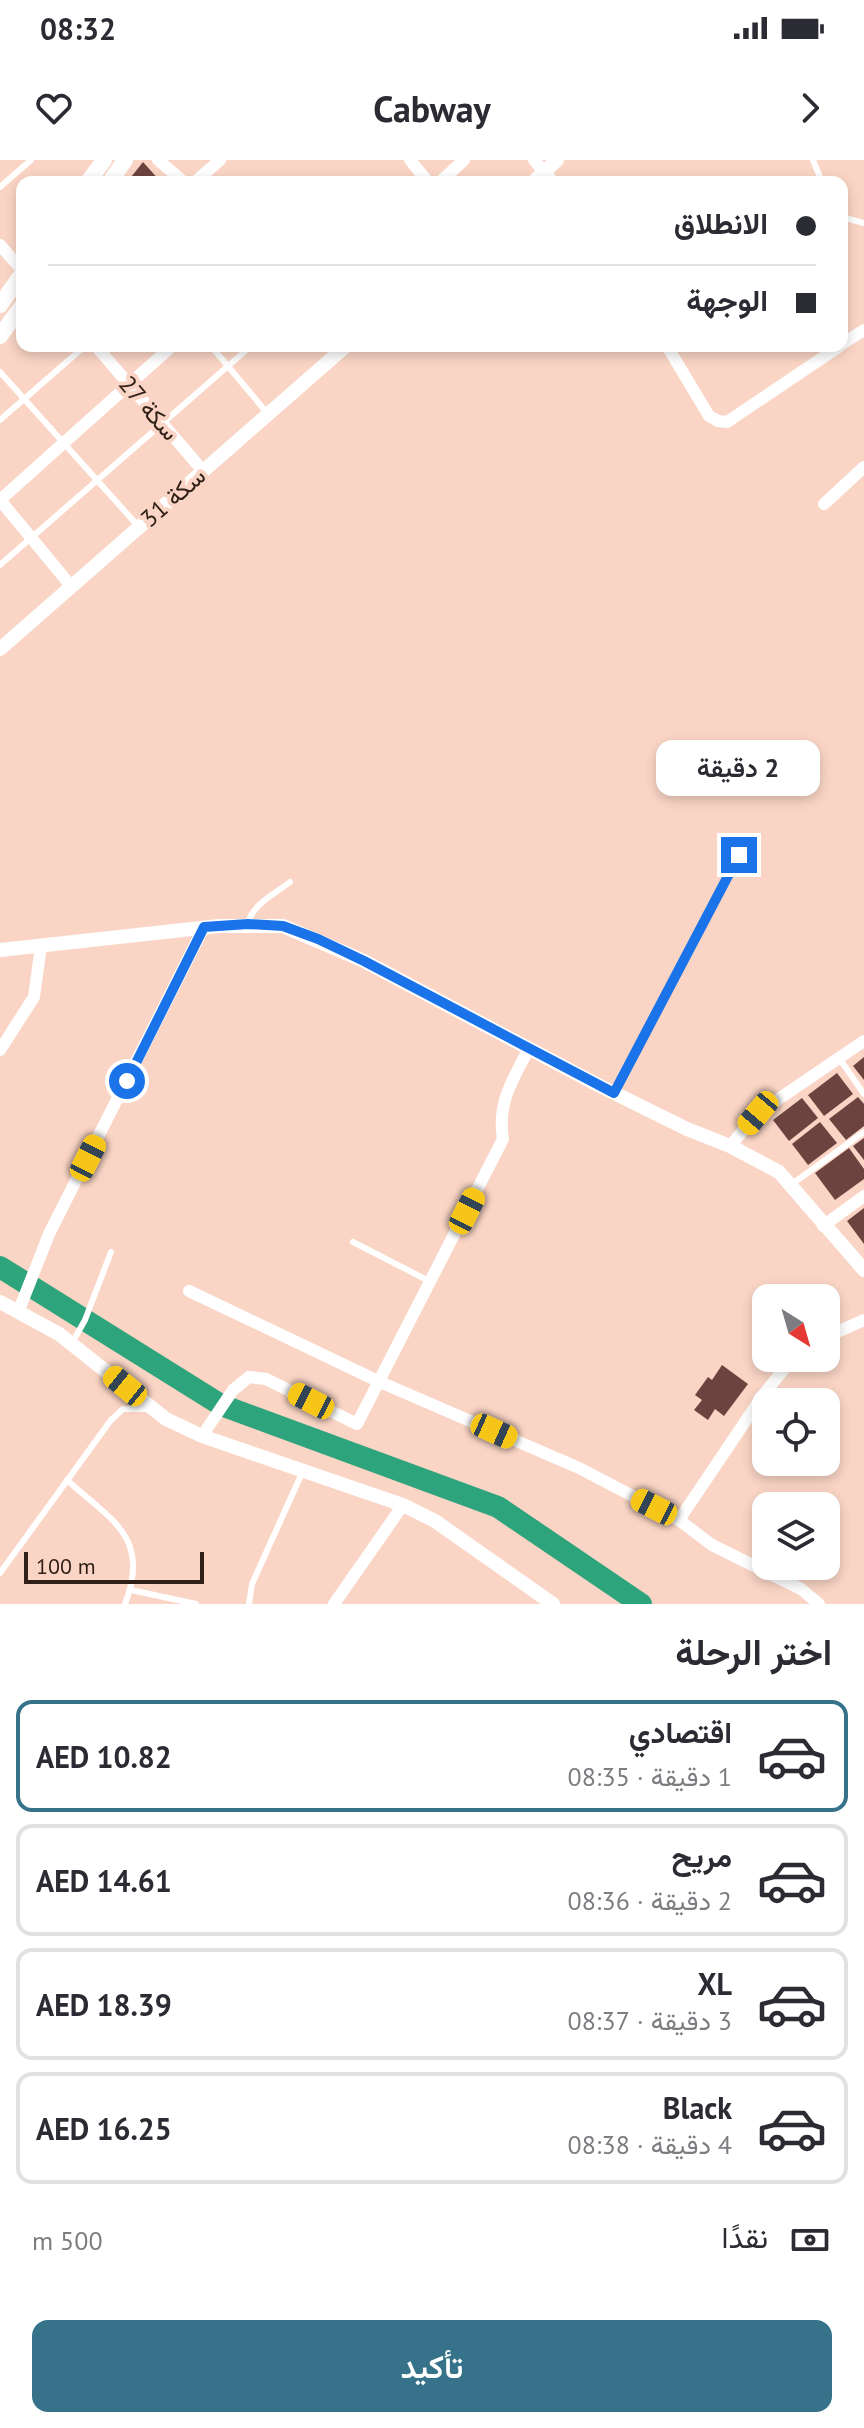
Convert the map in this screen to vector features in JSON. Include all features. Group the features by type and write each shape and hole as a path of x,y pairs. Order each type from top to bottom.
{"main road":[{"path":"99,176 118,166"},
{"path":"0,305 16,281"},
{"path":"0,336 16,314"}],"street":[{"path":"202,176 220,160"},
{"path":"410,160 423,176"},
{"path":"447,176 464,160"},
{"path":"544,171 557,160"},
{"path":"161,161 177,176"},
{"path":"2,250 16,265"},
{"name":"سكة 27","path":"101,352 203,471"},
{"path":"71,586 0,500 165,352"},
{"name":"سكة 31","path":"3,641 139,527 334,352"},
{"path":"671,352 709,416 727,422 831,352"},
{"path":"824,504 864,467"},
{"path":"0,950 204,927 248,924 283,926 364,961 614,1093 779,1172 864,1270"},
{"path":"19,1310 49,1234 204,927"},
{"path":"0,1050 34,997 41,946"},
{"path":"730,1146 758,1113 864,1041"},
{"path":"202,1436 233,1390 249,1377 266,1379 357,1424 503,1139 500,1120 504,1098 529,1048"},
{"path":"823,1226 864,1196"},
{"path":"189,1291 380,1382 579,1468 679,1520 712,1545 801,1589 819,1604"},
{"path":"0,1302 19,1310 72,1343 166,1419 202,1436 403,1505 435,1521 553,1604"},
{"path":"840,1331 864,1320"},
{"path":"679,1520 782,1372"},
{"path":"334,1604 403,1505"}],"lane":[{"path":"0,187 31,160"},
{"path":"0,420 78,352"},
{"path":"216,352 268,414"},
{"path":"0,565 244,352"},
{"path":"0,372 139,527"},
{"path":"614,1093 739,855"},
{"path":"248,924 249,916 256,909 290,882"},
{"path":"839,1058 864,1094"},
{"path":"791,1185 864,1132"},
{"path":"353,1242 431,1282"},
{"path":"72,1343 85,1320 111,1252"},
{"path":"0,1573 111,1420 123,1409 154,1409"},
{"path":"249,1604 252,1584 304,1470"},
{"path":"67,1480 125,1532 135,1560 131,1590 125,1604"},
{"path":"131,1590 196,1604"}],"building":[{"path":"143,162 156,176 132,176"},
{"path":"864,1057 864,1080 853,1066"},
{"path":"837,1073 853,1094 824,1116 808,1095"},
{"path":"858,1097 864,1104 864,1126 846,1140 829,1119"},
{"path":"802,1098 818,1118 789,1141 773,1120"},
{"path":"820,1122 837,1143 808,1165 792,1144"},
{"path":"864,1138 864,1160 853,1146"},
{"path":"849,1148 864,1169 864,1179 835,1200 815,1173"},
{"path":"864,1208 864,1244 847,1221"},
{"path":"722,1365 748,1384 724,1416 715,1409 708,1420 694,1410 702,1400 695,1395 708,1377 712,1380"}],"waterway":[{"path":"0,1267 221,1405 498,1507 641,1604"}],"route":[{"path":"127,1081 204,927 248,924 283,926 318,939 614,1093 739,855"}]}
